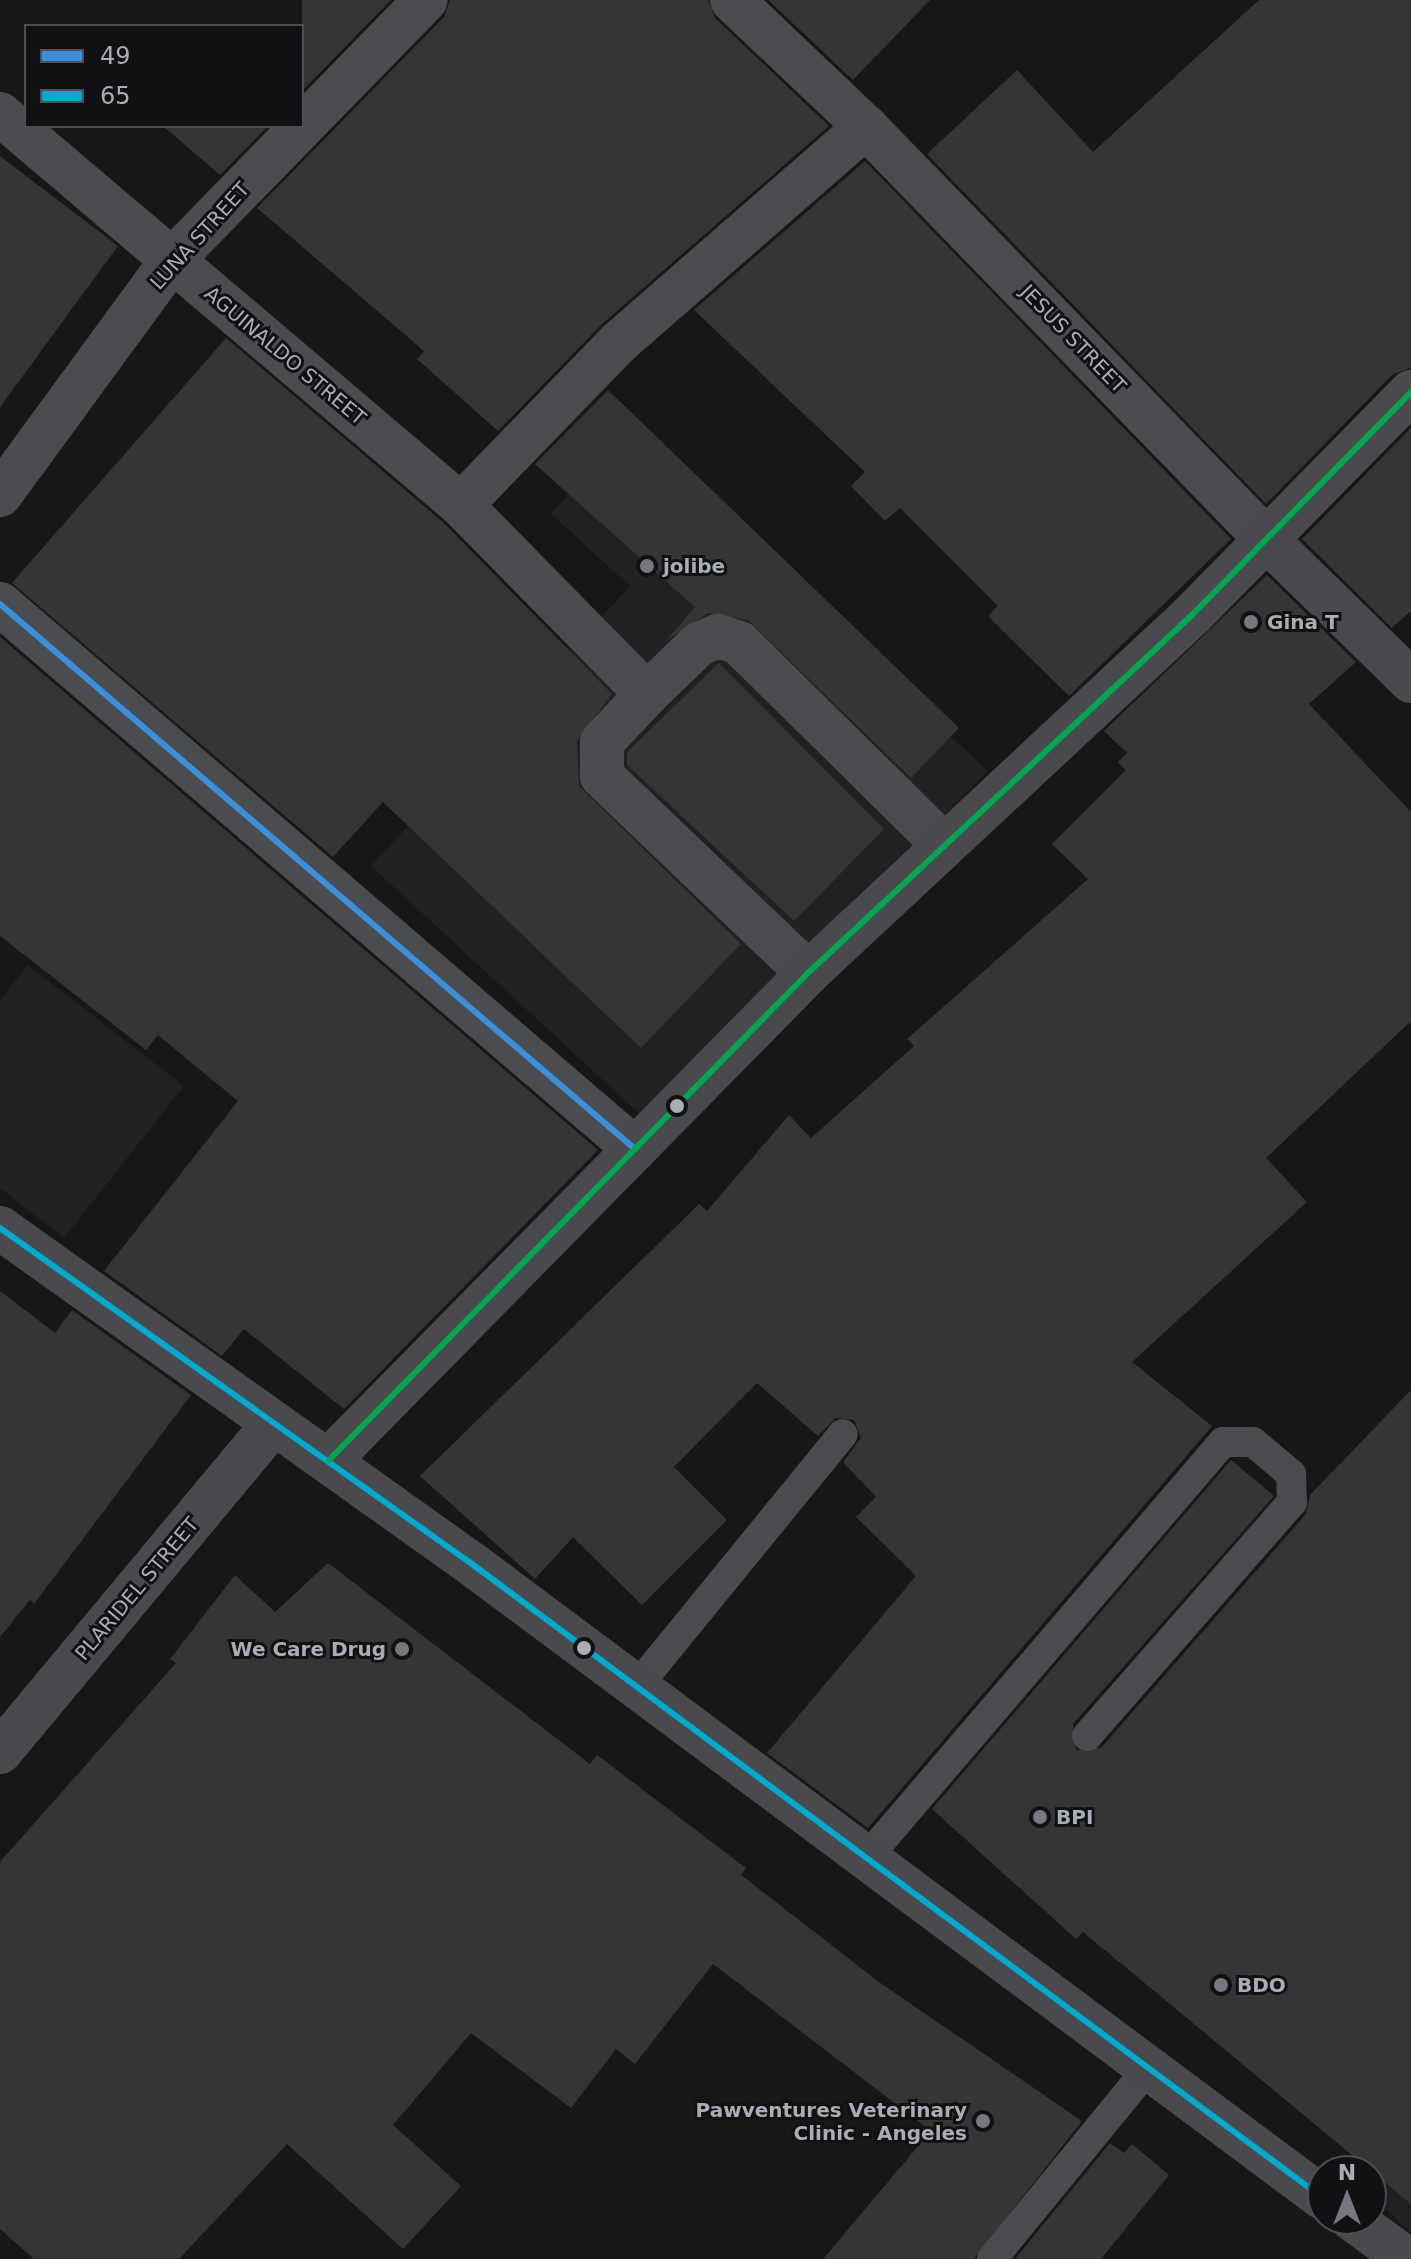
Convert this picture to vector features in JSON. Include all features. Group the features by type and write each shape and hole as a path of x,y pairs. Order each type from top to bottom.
{"street":[{"name":"LUNA STREET","path":"304,125 426,0"},
{"name":"JESUS STREET","path":"732,0 866,127 1266,539 1411,681"},
{"name":"AGUINALDO STREET","path":"0,114 461,505 647,694"},
{"path":"461,505 618,343 866,127"},
{"name":"LUNA STREET","path":"0,495 172,260 301,128"},
{"path":"329,1460 808,973 1266,539 1411,392"},
{"path":"0,604 635,1149"},
{"path":"808,973 602,776 602,742 647,694 699,644 718,636 739,643 942,843"},
{"path":"0,1228 272,1425 329,1460 634,1690 869,1855 1146,2071 1307,2187"},
{"name":"PLARIDEL STREET","path":"0,1752 272,1425"},
{"path":"1374,2235 1407,2259"}],"lane":[{"path":"634,1690 843,1434"},
{"path":"869,1855 1223,1442 1253,1442 1291,1474 1292,1502 1087,1736"},
{"path":"992,2259 1146,2071"}],"shaded area":[{"path":"625,433 988,771 643,1117 371,866 630,586 551,514"},
{"path":"28,965 184,1086 64,1238 0,1188 0,1000"},
{"path":"1411,2145 1411,2233 1387,2210 1387,2174"}],"building":[{"path":"302,0 391,0 304,89"},
{"path":"450,0 708,0 715,18 829,126 602,324 498,431 417,359 424,351 257,208 444,17"},
{"path":"768,0 930,0 853,80"},
{"path":"1259,0 1411,0 1411,368 1393,374 1266,504 927,154 1017,70 1093,152"},
{"path":"165,128 266,128 220,175"},
{"path":"0,156 118,246 0,407"},
{"path":"865,161 1231,539 1069,696 988,616 998,606 900,508 885,521 851,486 865,472 694,310"},
{"path":"226,338 444,523 612,694 577,741 579,786 741,944 641,1048 383,802 333,857 12,583"},
{"path":"608,390 959,728 911,778 748,620 708,613 666,641 695,607 535,464"},
{"path":"1411,428 1411,611 1392,628 1302,539"},
{"path":"1267,575 1356,662 1309,704 1411,812 1411,1021 1266,1158 1307,1202 1132,1362 1212,1426 868,1828 767,1753 916,1576 856,1517 876,1497 843,1462 861,1438 854,1420 836,1418 818,1436 757,1383 674,1467 727,1520 642,1605 573,1537 535,1579 420,1476 699,1204 707,1211 789,1115 811,1138 914,1046 907,1039 1088,879 1052,844 1126,770 1118,762 1127,753 1104,731"},
{"path":"0,637 598,1150 344,1409 244,1329 222,1356 104,1271 238,1101 158,1035 146,1050 0,936"},
{"path":"719,663 884,829 794,921 627,765 627,752"},
{"path":"0,1291 55,1333 72,1310 191,1395 34,1604 30,1600 0,1637"},
{"path":"1411,1390 1411,2204 1387,2184 1387,2155 1352,2155 1083,1932 1076,1939 932,1809 1231,1460 1274,1496 1073,1724 1076,1750 1101,1748 1306,1514 1310,1495"},
{"path":"328,1563 590,1764 597,1755 746,1868 741,1875 879,1982 1082,2121 974,2259 823,2259 931,2131 713,1964 635,2064 616,2049 571,2108 471,2033 393,2125 461,2186 403,2249 287,2144 179,2259 34,2259 0,2229 0,1862 176,1663 170,1659 235,1575 275,1612"},
{"path":"1110,2143 1124,2153 1132,2144 1169,2175 1101,2259 1015,2259"}],"transit line":[{"path":"329,1460 808,973 1192,615 1411,392"},
{"name":"49","path":"0,604 635,1149"},
{"name":"65","path":"0,1228 472,1564 1307,2186"}],"place":[{"name":"jolibe","path":"647,566"},
{"name":"Gina T","path":"1251,622"},
{"name":"We Care Drug","path":"402,1649"},
{"name":"BPI","path":"1040,1817"},
{"name":"BDO","path":"1221,1985"},
{"name":"Pawventures Veterinary Clinic - Angeles","path":"983,2121"}]}
